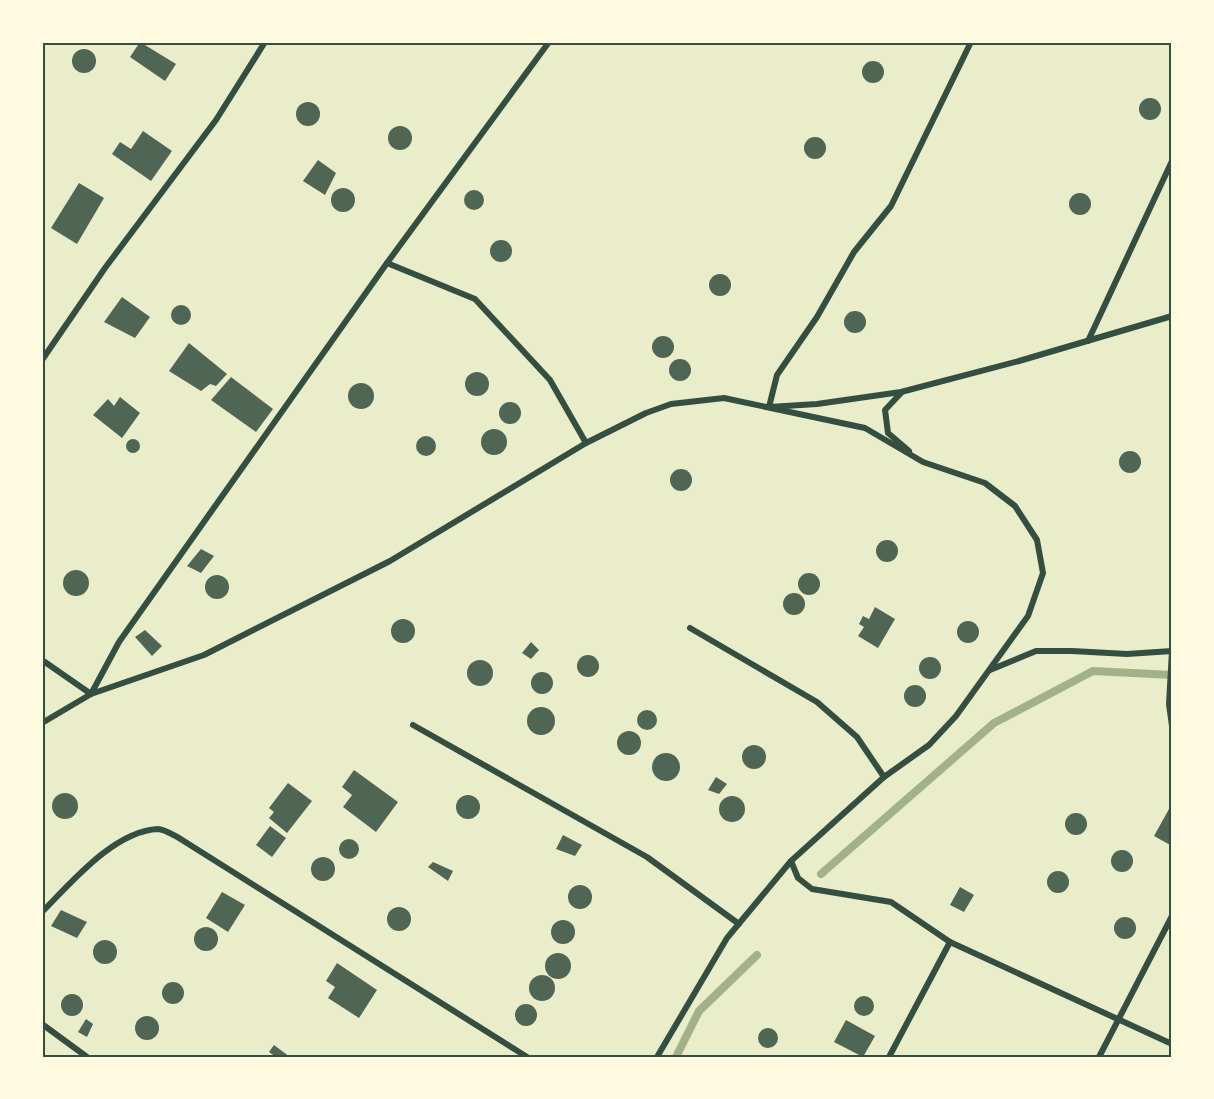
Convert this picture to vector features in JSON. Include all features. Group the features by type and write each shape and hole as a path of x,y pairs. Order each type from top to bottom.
{"street":[{"path":"42,360 105,268 216,120 265,42"},
{"path":"91,694 119,642 387,263 549,42"},
{"path":"770,407 777,375 817,317 854,252 891,206 971,42"},
{"path":"1088,341 1172,161"},
{"path":"387,263 474,299 550,380 586,443"},
{"path":"770,407 817,404 901,392 1172,316"},
{"path":"901,392 885,410 888,433 922,462"},
{"path":"42,723 91,694 204,655 380,567 586,443 646,413 671,405 724,398 865,428 922,462 985,483 1015,507 1037,540 1043,573 1028,616 956,716 936,738 884,777 791,861 715,957 657,1057"},
{"path":"690,628 817,702 857,737 884,777"},
{"path":"989,670 1036,651 1127,654 1172,651 1169,704 1172,726"},
{"path":"42,660 91,694"},
{"path":"413,724 647,857 739,924"},
{"path":"42,912 94,861 130,836 159,829 179,838 527,1057"},
{"path":"791,861 798,878 812,889 891,902 950,942 1172,1044"},
{"path":"1099,1057 1172,916"},
{"path":"889,1057 950,942"},
{"path":"42,1024 87,1057"}],"building":[{"path":"140,42 176,64 165,81 130,57"},
{"path":"84,49 89,50 95,56 95,66 89,72 84,73 79,72 73,66 72,61 73,56 79,50"},
{"path":"873,61 881,64 884,72 881,80 873,83 865,80 862,72 865,64"},
{"path":"1150,98 1158,101 1161,109 1158,117 1150,120 1142,117 1139,109 1142,101"},
{"path":"308,102 317,105 320,114 317,123 308,126 299,123 296,114 299,105"},
{"path":"400,126 409,129 412,138 409,147 400,150 391,147 388,138 391,129"},
{"path":"143,131 172,151 151,181 112,154 120,142 131,149"},
{"path":"815,137 823,140 826,148 823,156 815,159 807,156 804,148 807,140"},
{"path":"318,160 336,173 325,195 303,181"},
{"path":"79,183 104,198 77,244 51,228"},
{"path":"343,188 348,189 354,195 354,205 348,211 343,212 338,211 332,205 331,200 332,195 338,189"},
{"path":"474,190 481,193 484,200 481,207 474,210 467,207 464,200 467,193"},
{"path":"1080,193 1088,196 1091,204 1088,212 1080,215 1072,212 1069,204 1072,196"},
{"path":"501,240 509,243 512,251 509,259 501,262 493,259 490,251 493,243"},
{"path":"720,274 728,277 731,285 728,293 720,296 712,293 709,285 712,277"},
{"path":"122,297 150,317 135,338 104,322"},
{"path":"181,305 188,308 191,315 188,322 181,325 174,322 171,315 174,308"},
{"path":"855,311 863,314 866,322 863,330 855,333 847,330 844,322 847,314"},
{"path":"663,336 671,339 674,347 671,355 663,358 655,355 652,347 655,339"},
{"path":"189,343 227,374 216,386 210,384 201,391 169,371"},
{"path":"680,359 688,362 691,370 688,378 680,381 672,378 669,370 672,362"},
{"path":"477,372 485,376 489,384 485,392 477,396 469,392 465,384 469,376"},
{"path":"231,377 273,409 256,432 211,400"},
{"path":"361,383 370,387 374,396 370,405 361,409 352,405 348,396 352,387"},
{"path":"120,397 140,413 122,438 93,415 108,399 114,406"},
{"path":"506,402 514,402 521,409 521,417 514,424 506,424 499,417 499,409"},
{"path":"494,429 503,433 507,442 503,451 494,455 485,451 481,442 485,433"},
{"path":"422,436 430,436 436,442 436,450 430,456 422,456 416,450 416,442"},
{"path":"130,439 136,439 140,446 136,453 130,453 126,449 126,443"},
{"path":"1130,451 1138,454 1141,462 1138,470 1130,473 1122,470 1119,462 1122,454"},
{"path":"681,469 689,472 692,480 689,488 681,491 673,488 670,480 673,472"},
{"path":"887,540 895,543 898,551 895,559 887,562 879,559 876,551 879,543"},
{"path":"201,549 214,556 201,573 187,566"},
{"path":"76,570 85,574 89,583 85,592 76,596 67,592 63,583 67,574"},
{"path":"809,573 817,576 820,584 817,592 809,595 801,592 798,584 801,576"},
{"path":"217,575 226,578 229,587 226,596 217,599 208,596 205,587 208,578"},
{"path":"794,593 802,596 805,604 802,612 794,615 786,612 783,604 786,596"},
{"path":"875,607 895,619 878,648 858,636 864,627 859,624 863,616 869,619"},
{"path":"403,619 412,622 415,631 412,640 403,643 394,640 391,631 394,622"},
{"path":"968,621 976,624 979,632 976,640 968,643 960,640 957,632 960,624"},
{"path":"145,630 162,646 152,656 135,637"},
{"path":"531,642 539,650 531,659 522,653"},
{"path":"588,655 596,658 599,666 596,674 588,677 580,674 577,666 580,658"},
{"path":"930,657 938,660 941,668 938,676 930,679 922,676 919,668 922,660"},
{"path":"480,660 489,664 493,673 489,682 480,686 471,682 467,673 471,664"},
{"path":"542,672 550,675 553,683 550,691 542,694 534,691 531,683 534,675"},
{"path":"915,685 923,688 926,696 923,704 915,707 907,704 904,696 907,688"},
{"path":"541,707 551,711 555,721 551,731 541,735 531,731 527,721 531,711"},
{"path":"647,710 654,713 657,720 654,727 647,730 640,727 637,720 640,713"},
{"path":"629,731 637,735 641,743 637,751 629,755 621,751 617,743 621,735"},
{"path":"754,745 763,748 766,757 763,766 754,769 745,766 742,757 745,748"},
{"path":"666,753 676,757 680,767 676,777 666,781 656,777 652,767 656,757"},
{"path":"354,770 398,802 376,832 343,807 352,795 342,787"},
{"path":"716,777 727,784 719,794 708,790"},
{"path":"288,783 312,801 287,833 269,818 274,812 269,808"},
{"path":"65,793 74,797 78,806 74,815 65,819 56,815 52,806 56,797"},
{"path":"463,795 473,795 480,802 480,812 473,819 463,819 456,812 456,802"},
{"path":"732,796 741,800 745,809 741,818 732,822 723,818 719,809 723,800"},
{"path":"1169,809 1172,811 1172,846 1154,836"},
{"path":"1076,813 1084,816 1087,824 1084,832 1076,835 1068,832 1065,824 1068,816"},
{"path":"270,826 286,838 272,857 256,845"},
{"path":"563,835 582,845 575,856 556,849"},
{"path":"349,839 356,842 359,849 356,856 349,859 342,856 339,849 342,842"},
{"path":"1122,850 1130,853 1133,861 1130,869 1122,872 1114,869 1111,861 1114,853"},
{"path":"323,857 331,861 335,869 331,877 323,881 315,877 311,869 315,861"},
{"path":"433,862 453,871 448,881 428,867"},
{"path":"1058,871 1066,874 1069,882 1066,890 1058,893 1050,890 1047,882 1050,874"},
{"path":"580,885 589,888 592,897 589,906 580,909 571,906 568,897 571,888"},
{"path":"960,887 974,895 964,912 950,905"},
{"path":"222,892 245,905 228,932 206,918"},
{"path":"399,907 408,910 411,919 408,928 399,931 390,928 387,919 390,910"},
{"path":"61,910 87,922 77,938 51,926"},
{"path":"1125,917 1133,920 1136,928 1133,936 1125,939 1117,936 1114,928 1117,920"},
{"path":"563,920 571,924 575,932 571,940 563,944 555,940 551,932 555,924"},
{"path":"206,927 211,928 217,934 217,944 211,950 206,951 201,950 195,944 194,939 195,934 201,928"},
{"path":"105,940 113,944 117,952 113,960 105,964 97,960 93,952 97,944"},
{"path":"558,953 567,957 571,966 567,975 558,979 549,975 545,966 549,957"},
{"path":"337,963 377,990 359,1018 328,998 335,987 326,981"},
{"path":"542,975 551,979 555,988 551,997 542,1001 533,997 529,988 533,979"},
{"path":"169,982 177,982 184,989 184,997 177,1004 169,1004 162,997 162,989"},
{"path":"72,994 80,997 83,1005 80,1013 72,1016 64,1013 61,1005 64,997"},
{"path":"864,996 871,999 874,1006 871,1013 864,1016 857,1013 854,1006 857,999"},
{"path":"522,1004 530,1004 537,1011 537,1019 530,1026 522,1026 515,1019 515,1011"},
{"path":"147,1016 152,1017 158,1023 158,1033 152,1039 147,1040 142,1039 136,1033 135,1028 136,1023 142,1017"},
{"path":"86,1019 93,1024 87,1037 78,1032"},
{"path":"846,1020 875,1036 863,1057 834,1042"},
{"path":"768,1028 775,1031 778,1038 775,1045 768,1048 761,1045 758,1038 761,1031"},
{"path":"274,1045 290,1057 276,1057 269,1052"}],"waterway":[{"path":"821,874 994,723 1093,671 1172,675"},
{"path":"676,1057 699,1011 757,955"}]}
